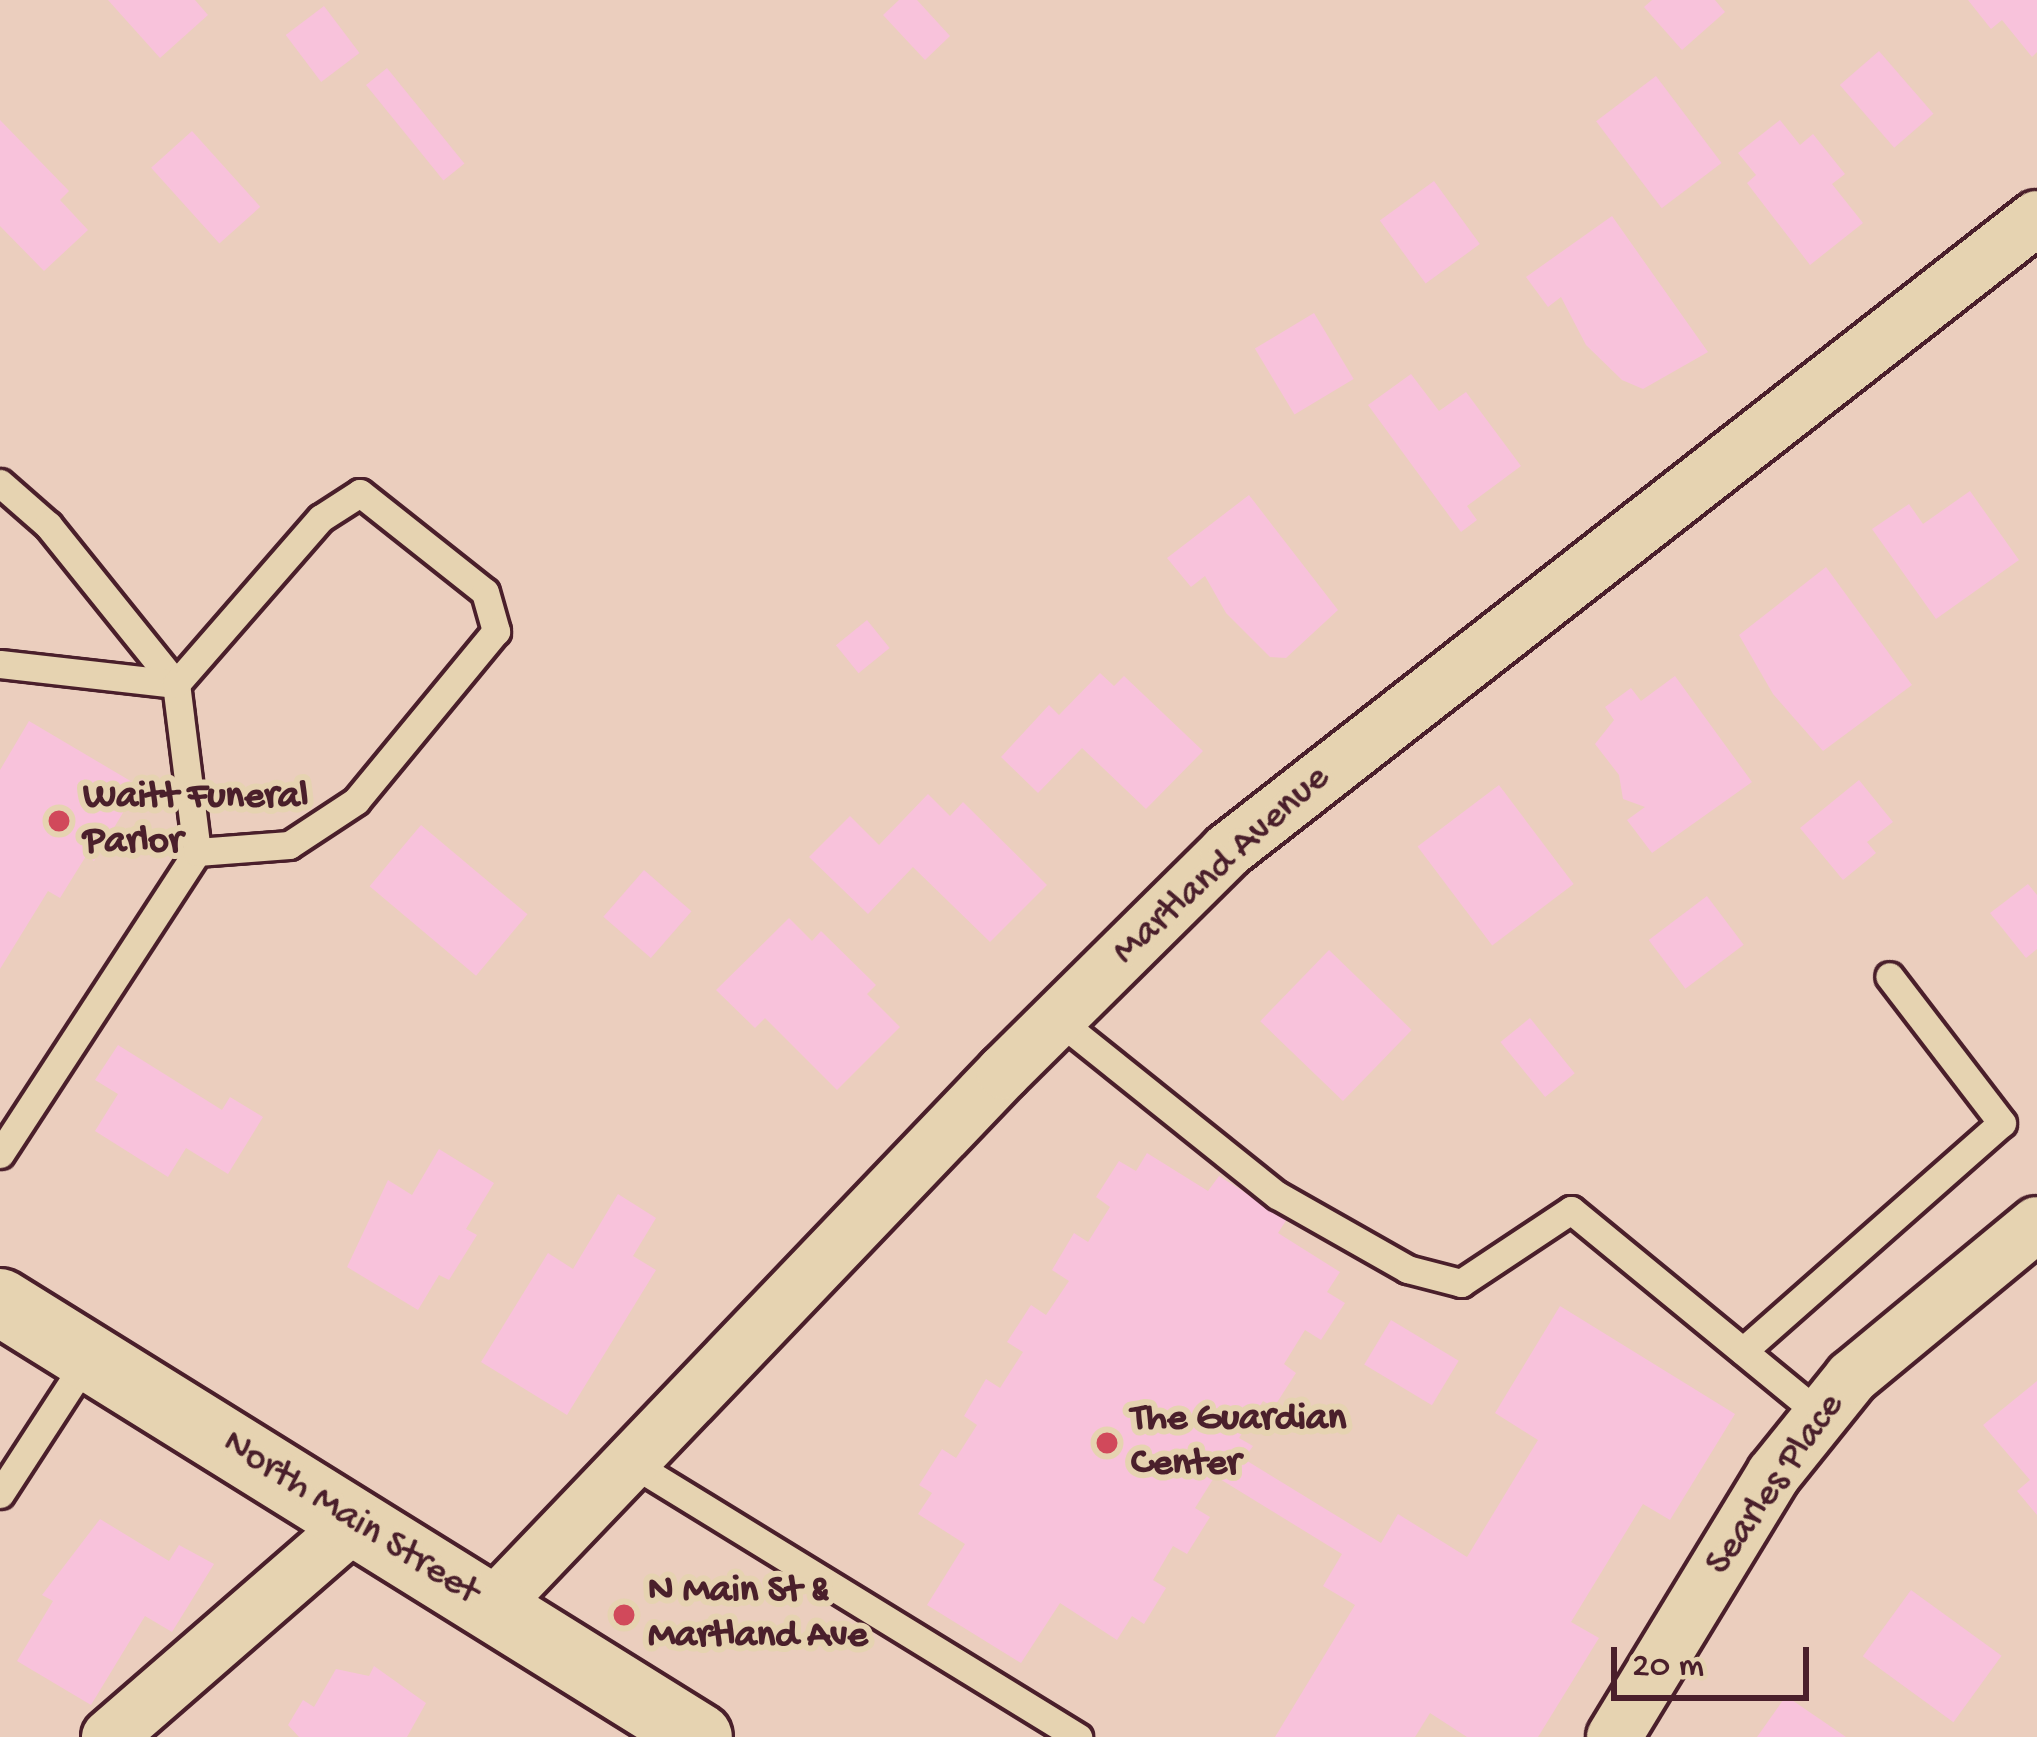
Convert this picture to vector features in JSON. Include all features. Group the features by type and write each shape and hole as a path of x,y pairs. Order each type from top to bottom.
{"main road":[{"name":"North Main Street","path":"0,1302 699,1737"}],"street":[{"name":"Martland Avenue","path":"492,1607 1057,1019 1227,851 2037,218"},
{"name":"Searles Place","path":"1614,1737 1774,1474 1852,1377 2037,1224"},
{"path":"109,1737 356,1522"}],"lane":[{"path":"0,483 48,525 176,684 197,852 0,1154"},
{"path":"176,684 322,518 360,493 485,592 496,631 356,802 289,845 197,852"},
{"path":"0,664 176,684"},
{"path":"1742,1351 2002,1123 1889,976"},
{"path":"1057,1019 1277,1195 1407,1269 1461,1283 1571,1210 1821,1415"},
{"path":"0,1494 89,1357"},
{"path":"630,1462 1078,1737"}],"building":[{"path":"108,0 195,0 208,15 160,58"},
{"path":"899,0 917,0 950,36 925,60 883,15"},
{"path":"1652,0 1715,0 1725,12 1682,50 1644,7"},
{"path":"1968,0 2037,0 2037,52 2032,57 2002,20 1991,29"},
{"path":"324,6 360,53 321,82 286,35"},
{"path":"1879,51 1933,114 1894,148 1840,85"},
{"path":"387,68 464,164 443,181 366,85"},
{"path":"1656,76 1722,163 1662,208 1596,121"},
{"path":"0,120 69,191 60,200 88,230 44,271 0,226"},
{"path":"1780,120 1800,145 1813,134 1845,174 1832,184 1863,223 1810,265 1747,183 1756,175 1738,153"},
{"path":"192,131 260,207 219,244 151,168"},
{"path":"1434,181 1480,244 1426,283 1380,220"},
{"path":"1612,216 1708,352 1643,389 1622,380 1586,345 1561,297 1548,307 1526,277"},
{"path":"1314,313 1354,379 1295,415 1255,349"},
{"path":"1411,374 1439,411 1466,392 1521,466 1467,506 1477,520 1461,532 1368,405"},
{"path":"1970,491 2019,560 1936,619 1872,529 1909,504 1923,524"},
{"path":"1249,495 1338,610 1286,658 1270,657 1226,613 1205,576 1191,587 1167,558"},
{"path":"1826,567 1912,685 1823,751 1773,694 1739,635"},
{"path":"867,620 890,648 859,673 836,645"},
{"path":"1100,673 1114,686 1124,676 1203,751 1146,809 1082,748 1038,793 1001,757 1049,705 1059,715"},
{"path":"1675,676 1752,782 1652,853 1627,820 1645,807 1623,799 1619,775 1595,744 1614,720 1605,707 1631,688 1641,701"},
{"name":"Waitt Funeral Parlor","path":"29,721 139,786 94,861 86,856 60,898 48,891 0,969 0,770"},
{"path":"1859,780 1893,822 1867,842 1876,853 1843,880 1800,828"},
{"path":"1499,785 1574,884 1492,945 1418,846"},
{"path":"928,794 950,816 963,802 1047,885 990,942 913,867 868,914 809,857 850,816 879,845"},
{"path":"421,825 527,914 476,976 370,886"},
{"path":"644,870 692,911 651,958 603,917"},
{"path":"2028,884 2037,895 2037,949 2026,958 1990,913"},
{"path":"1707,896 1744,945 1685,989 1649,940"},
{"path":"789,918 812,941 821,931 876,985 867,994 900,1027 837,1090 765,1018 755,1028 716,990"},
{"path":"1329,950 1412,1030 1343,1101 1260,1021"},
{"path":"1530,1018 1575,1073 1545,1097 1500,1042"},
{"path":"118,1045 222,1110 230,1097 263,1117 228,1174 186,1148 168,1177 95,1131 118,1094 95,1080"},
{"path":"439,1149 494,1183 466,1229 477,1235 449,1280 439,1275 418,1310 347,1267 388,1180 412,1195"},
{"name":"The Guardian Center","path":"1147,1153 1208,1191 1219,1176 1287,1219 1278,1233 1340,1272 1327,1292 1345,1303 1321,1340 1305,1330 1284,1364 1296,1373 1274,1407 1263,1401 1239,1438 1253,1446 1244,1459 1381,1543 1398,1514 1467,1557 1538,1440 1495,1413 1560,1306 1735,1414 1670,1520 1643,1504 1571,1622 1599,1638 1538,1737 1467,1737 1430,1713 1415,1737 1275,1737 1355,1605 1323,1586 1342,1554 1215,1476 1195,1508 1210,1517 1187,1554 1173,1546 1153,1580 1166,1588 1144,1624 1132,1616 1117,1640 1060,1603 1021,1663 927,1605 965,1544 918,1514 932,1493 919,1485 942,1449 956,1458 977,1425 964,1416 986,1379 1000,1388 1023,1352 1007,1342 1031,1305 1046,1315 1069,1281 1052,1270 1074,1233 1088,1242 1110,1207 1096,1197 1119,1161 1136,1171"},
{"path":"618,1194 656,1218 633,1256 656,1270 567,1415 481,1362 548,1253 573,1269"},
{"path":"1391,1320 1459,1361 1432,1405 1364,1365"},
{"path":"2037,1381 2037,1515 2017,1491 2030,1480 1983,1425"},
{"path":"100,1519 169,1561 179,1545 214,1564 172,1632 145,1616 91,1705 17,1661 53,1601 42,1595"},
{"path":"1911,1590 2002,1656 1953,1722 1863,1656"},
{"path":"374,1666 426,1703 407,1737 299,1737 288,1725 303,1700 314,1707 336,1669 369,1676"},
{"path":"1786,1696 1846,1737 1757,1737"}],"place":[{"name":"Waitt Funeral Parlor","path":"59,821"},
{"name":"The Guardian Center","path":"1107,1443"},
{"name":"N Main St & Martland Ave","path":"624,1615"}]}
